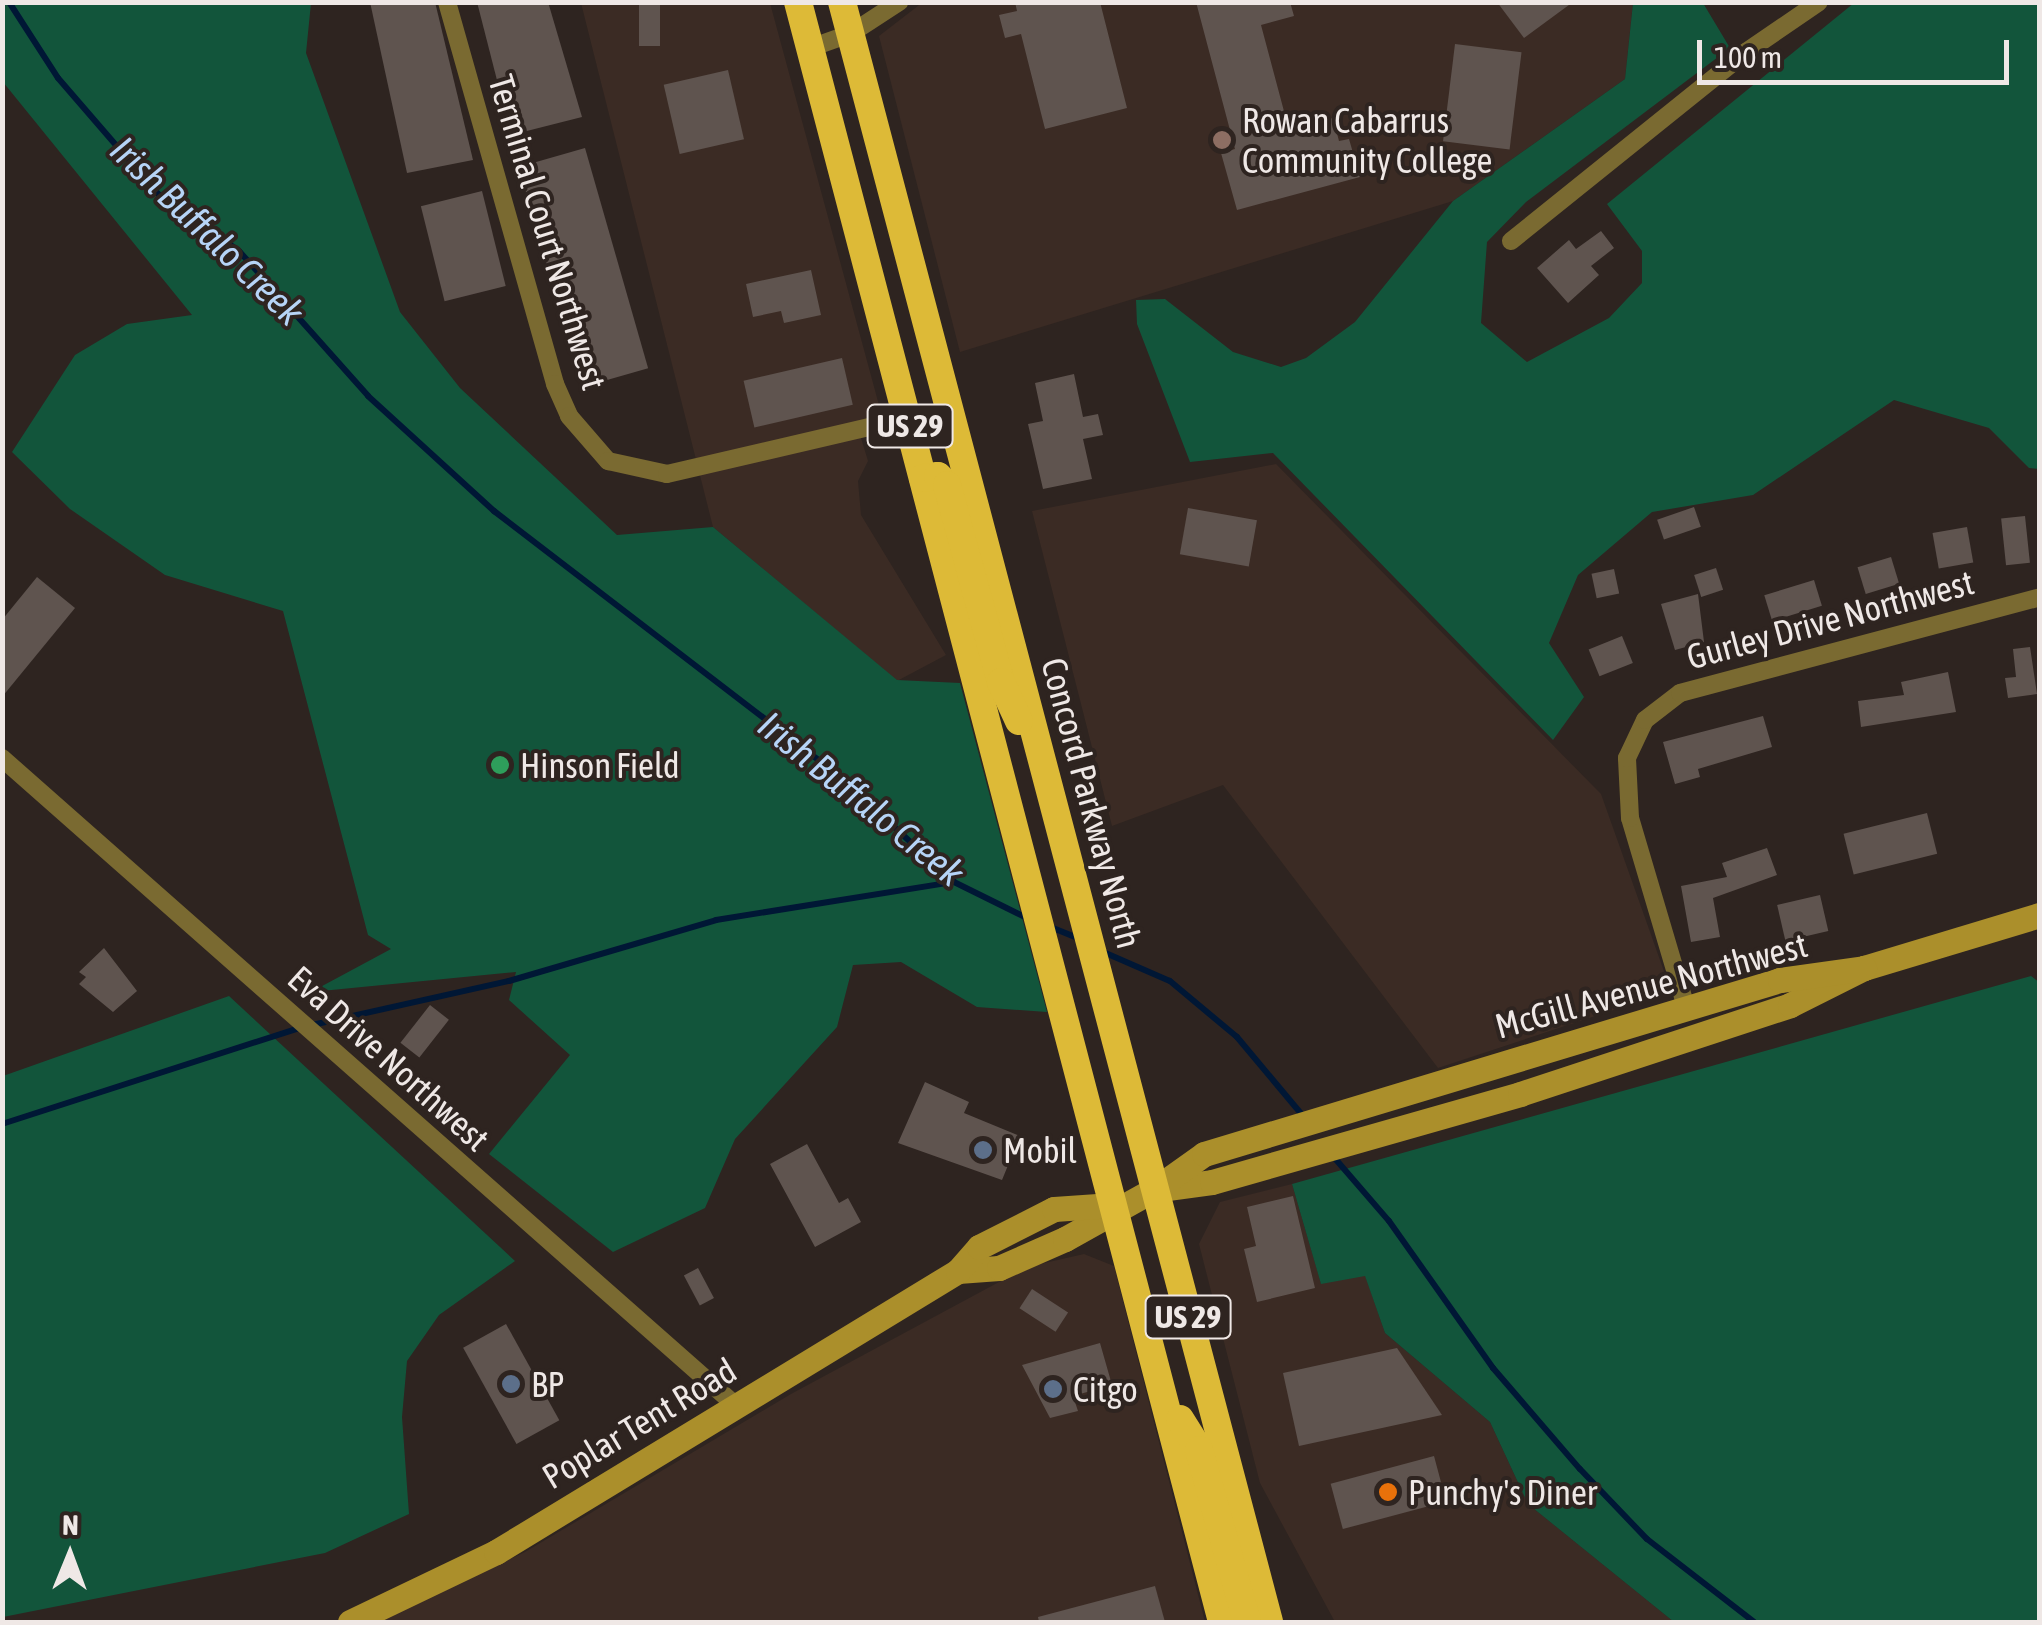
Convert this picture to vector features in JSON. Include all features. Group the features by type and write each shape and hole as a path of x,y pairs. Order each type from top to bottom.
{"highway":[{"name":"US 29","path":"798,2 1117,1205 1222,1622"},
{"name":"Concord Parkway North","path":"842,2 1269,1622"},
{"path":"923,478 938,476 947,484 1001,682 1048,782"},
{"path":"1164,1392 1199,1450 1247,1622"}],"main road":[{"path":"1864,968 2040,915"},
{"name":"McGill Avenue Northwest","path":"1155,1190 1204,1154 1780,980 1864,968"},
{"name":"McGill Avenue Northwest","path":"1117,1205 1155,1190 1212,1182 1403,1128 1790,1005 1864,968"},
{"path":"1449,1111 1624,1042 1640,1020"},
{"name":"Poplar Tent Road","path":"350,1622 484,1559 958,1271 980,1247 1054,1209 1117,1205"}],"street":[{"name":"Terminal Court Northwest","path":"447,2 555,384 569,416 608,460 667,474 908,418"},
{"path":"810,48 850,34 899,2"},
{"path":"1512,241 1746,52 1819,2"},
{"name":"Gurley Drive Northwest","path":"1686,1007 1630,818 1627,758 1645,720 1680,693 2040,597"},
{"name":"Eva Drive Northwest","path":"2,758 734,1404"}],"shaded area":[{"name":"Rowan Cabarrus Community College","path":"923,2 1633,3 1625,79 1453,201 960,352 879,36"},
{"path":"581,3 770,3 886,431 861,438 868,461 858,481 861,515 946,655 897,681 713,527"},
{"path":"1276,464 1601,794 1671,991 1438,1068 1223,785 1112,826 1032,511"},
{"path":"1292,1184 1321,1283 1365,1275 1385,1333 1490,1422 1528,1504 1674,1622 1335,1622 1260,1483 1199,1244 1220,1202"},
{"path":"1084,1254 1114,1266 1205,1622 378,1622 525,1552 791,1394 1027,1267"}],"green space":[{"path":"2,3 311,3 306,53 400,312 460,388 617,535 713,527 897,680 960,683 1047,1012 977,1007 901,962 853,965 837,1027 735,1139 705,1208 613,1252 489,1154 570,1055 509,1000 516,972 311,992 391,949 368,935 283,611 165,575 70,509 12,452 75,355 127,324 192,315 3,82"},
{"path":"1633,3 1703,3 1730,48 1526,202 1487,242 1481,323 1527,362 1609,318 1642,283 1642,251 1607,204 1854,3 2039,3 2039,469 2029,468 1989,428 1894,400 1753,495 1652,512 1578,575 1549,643 1584,697 1553,740 1273,453 1190,462 1137,324 1136,300 1165,299 1233,352 1281,367 1306,358 1355,322 1453,201 1625,79"},
{"path":"2031,976 2040,983 2039,1622 1674,1622 1528,1504 1490,1422 1385,1333 1365,1276 1321,1284 1292,1184"},
{"path":"229,996 515,1261 439,1315 407,1361 402,1417 409,1514 325,1553 3,1617 3,1076"}],"building":[{"path":"370,2 435,2 473,160 407,173"},
{"path":"477,2 548,2 582,117 511,135"},
{"path":"639,2 660,2 660,46 639,46"},
{"path":"1015,2 1100,2 1127,108 1045,129 1021,34 1005,38 999,15 1017,11"},
{"path":"1196,2 1290,2 1294,16 1261,25 1289,130 1333,118 1339,141 1349,139 1360,177 1237,210 1221,153 1235,149"},
{"path":"1497,2 1573,2 1524,38"},
{"path":"1455,44 1522,52 1510,149 1443,141"},
{"path":"728,70 744,139 680,154 664,85"},
{"path":"585,148 648,368 582,387 519,167"},
{"path":"482,191 506,286 445,301 421,206"},
{"path":"1601,231 1614,248 1591,266 1599,275 1568,303 1537,268 1569,240 1576,249"},
{"path":"811,270 821,315 784,323 781,311 753,317 746,284"},
{"path":"842,358 853,405 754,427 744,381"},
{"path":"1074,374 1083,417 1098,414 1103,435 1083,439 1092,479 1043,489 1028,424 1043,421 1035,383"},
{"path":"1694,507 1701,527 1664,540 1657,520"},
{"path":"1188,508 1257,520 1249,566 1180,554"},
{"path":"2025,516 2030,563 2006,565 2001,519"},
{"path":"1967,527 1973,562 1939,569 1933,533"},
{"path":"1891,557 1899,584 1866,594 1858,567"},
{"path":"1716,568 1723,590 1701,597 1694,575"},
{"path":"1614,569 1619,593 1597,598 1592,574"},
{"path":"37,577 75,608 2,697 2,620"},
{"path":"1814,580 1822,606 1772,621 1764,595"},
{"path":"1698,594 1704,642 1675,650 1661,604"},
{"path":"1622,636 1633,663 1599,676 1589,649"},
{"path":"2030,647 2037,694 2008,698 2005,678 2016,677 2013,649"},
{"path":"1948,672 1956,712 1861,727 1858,701 1904,695 1901,682"},
{"path":"1763,716 1772,747 1698,769 1700,777 1675,784 1663,742"},
{"path":"1927,813 1937,854 1854,875 1844,834"},
{"path":"1767,848 1777,875 1713,898 1720,937 1691,942 1681,886 1727,877 1722,863"},
{"path":"1820,895 1828,931 1785,941 1777,905"},
{"path":"104,948 137,991 113,1012 79,984 86,977 79,972"},
{"path":"430,1005 449,1020 419,1058 400,1043"},
{"path":"925,1082 969,1102 964,1113 1020,1136 1002,1180 898,1143"},
{"path":"807,1144 839,1203 848,1198 861,1222 815,1247 770,1164"},
{"path":"1293,1196 1315,1288 1257,1302 1244,1249 1256,1246 1247,1207"},
{"path":"698,1268 714,1298 700,1306 684,1276"},
{"path":"1032,1289 1068,1312 1056,1332 1019,1308"},
{"name":"BP","path":"506,1324 559,1420 516,1444 463,1348"},
{"path":"1100,1343 1112,1385 1073,1396 1078,1411 1050,1418 1022,1365"},
{"path":"1397,1348 1442,1415 1299,1446 1283,1373"},
{"name":"Punchy's Diner","path":"1434,1456 1446,1501 1343,1529 1331,1484"},
{"path":"1155,1586 1165,1622 1039,1622 1038,1617"}],"waterway":[{"name":"Irish Buffalo Creek","path":"9,2 58,78 158,194 239,251 368,396 494,511 833,771 954,882 1027,918"},
{"path":"312,1025 509,981 716,920 954,882"},
{"name":"Irish Buffalo Creek","path":"1048,926 1082,940"},
{"name":"Irish Buffalo Creek","path":"1101,951 1170,981 1237,1037 1304,1117"},
{"path":"2,1124 300,1028"},
{"name":"Irish Buffalo Creek","path":"1332,1155 1389,1221 1493,1368 1580,1469 1647,1539 1754,1622"}],"place":[{"name":"Rowan Cabarrus Community College","path":"1222,140"},
{"name":"Hinson Field","path":"500,765"},
{"name":"Mobil","path":"983,1150"},
{"name":"BP","path":"511,1384"},
{"name":"Citgo","path":"1053,1389"},
{"name":"Punchy's Diner","path":"1388,1492"}]}
